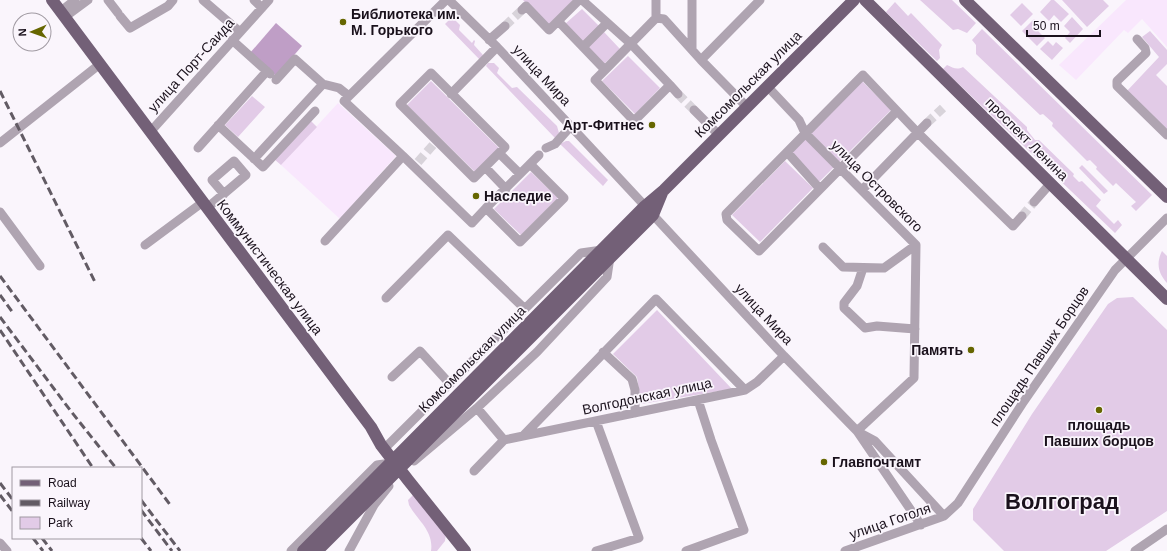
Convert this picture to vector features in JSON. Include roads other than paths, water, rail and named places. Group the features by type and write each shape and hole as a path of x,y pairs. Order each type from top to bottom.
{"main road":[{"name":"Коммунистическая улица","path":"52,0 366,421 383,447 465,551"},
{"name":"Комсомольская улица","path":"303,551 649,211 664,190 854,0"},
{"name":"проспект Ленина","path":"865,0 1167,299"},
{"path":"965,0 1167,196"},
{"name":"Комсомольская улица","path":"316,551 585,274"}],"street":[{"path":"63,14 75,0"},
{"path":"63,14 88,0"},
{"path":"108,0 130,28 168,6 173,0"},
{"path":"203,0 240,32"},
{"path":"254,0 262,8"},
{"name":"улица Порт-Саида","path":"151,131 269,0"},
{"path":"446,0 344,101 403,156 416,164 472,223 539,155"},
{"name":"улица Мира","path":"449,0 497,47 784,356 857,431 921,525"},
{"path":"522,6 549,30 581,0 631,44 678,94"},
{"path":"656,0 656,18 595,80 634,121 670,85"},
{"path":"692,0 692,50"},
{"path":"701,60 760,0"},
{"path":"656,18 664,19 701,60 747,107"},
{"path":"558,21 605,70"},
{"path":"583,47 607,23"},
{"path":"490,40 505,26"},
{"path":"1137,39 1145,48 1146,53 1117,81 1117,86 1167,135"},
{"path":"232,40 277,81 295,59 323,84 339,88 348,96"},
{"path":"451,94 497,47"},
{"path":"0,143 100,64"},
{"path":"198,148 267,71"},
{"path":"431,73 451,94 504,147 474,178 435,143 400,104 431,73"},
{"path":"897,111 759,251 727,220 726,214 863,75 918,133 1013,226 1022,216"},
{"path":"254,159 323,84"},
{"name":"улица Островского","path":"767,86 799,120 805,133 916,244 914,378 857,431"},
{"path":"694,110 719,135"},
{"path":"218,125 263,167 315,111"},
{"path":"862,190 927,123"},
{"path":"546,148 555,144 571,126"},
{"path":"787,152 820,189"},
{"path":"499,153 520,174"},
{"path":"325,241 403,156"},
{"path":"486,208 520,242 564,198 530,164"},
{"path":"485,167 506,188"},
{"path":"1034,202 1050,184"},
{"path":"146,245 224,194"},
{"path":"0,212 40,266"},
{"name":"площадь Павших Борцов","path":"944,516 958,503 1022,404 1115,270 1167,218"},
{"path":"386,298 448,235 525,309"},
{"path":"823,247 843,267 884,268 916,244"},
{"path":"291,551 377,465 381,458 383,447 450,384 581,253 606,253 606,279 537,352 476,408 399,468 395,478 374,505 351,548 344,551"},
{"path":"863,268 857,286 844,303 844,308 865,328 877,326 915,329"},
{"path":"523,436 656,299 745,390"},
{"path":"392,378 420,351 450,384"},
{"path":"603,352 632,379 635,390 635,413"},
{"name":"Волгодонская улица","path":"504,440 745,390 784,356"},
{"path":"686,551 744,530 698,400"},
{"path":"474,471 504,440 476,408"},
{"path":"596,421 639,538 596,551"},
{"name":"улица Мира","path":"857,431 875,441 944,516"},
{"path":"377,465 389,462 399,468"},
{"name":"улица Гоголя","path":"845,551 944,516"},
{"path":"311,531 308,539 316,551"},
{"path":"1135,551 1165,533"},
{"path":"0,543 7,551"}],"tunnel":[{"path":"505,26 522,10"},
{"path":"678,94 694,110"},
{"path":"927,123 943,108"},
{"path":"418,162 433,145"},
{"path":"1022,216 1034,202"}],"railway":[{"path":"0,91 96,284"},
{"path":"0,276 171,506"},
{"path":"0,295 13,313"},
{"path":"0,317 115,467"},
{"path":"0,330 92,467"},
{"path":"0,483 12,499"},
{"path":"0,495 12,511"},
{"path":"142,501 180,551"},
{"path":"142,511 172,551"},
{"path":"34,539 43,551"},
{"path":"43,539 52,551"},
{"path":"142,539 151,551"}],"place":[{"name":"Библиотека им. М. Горького","path":"343,22"},
{"name":"Арт-Фитнес","path":"652,125"},
{"name":"Наследие","path":"476,196"},
{"name":"Память","path":"971,350"},
{"name":"площадь Павших борцов","path":"1099,410"},
{"name":"Главпочтамт","path":"824,462"}],"district":[{"name":"Волгоград","path":"1062,501"}]}
